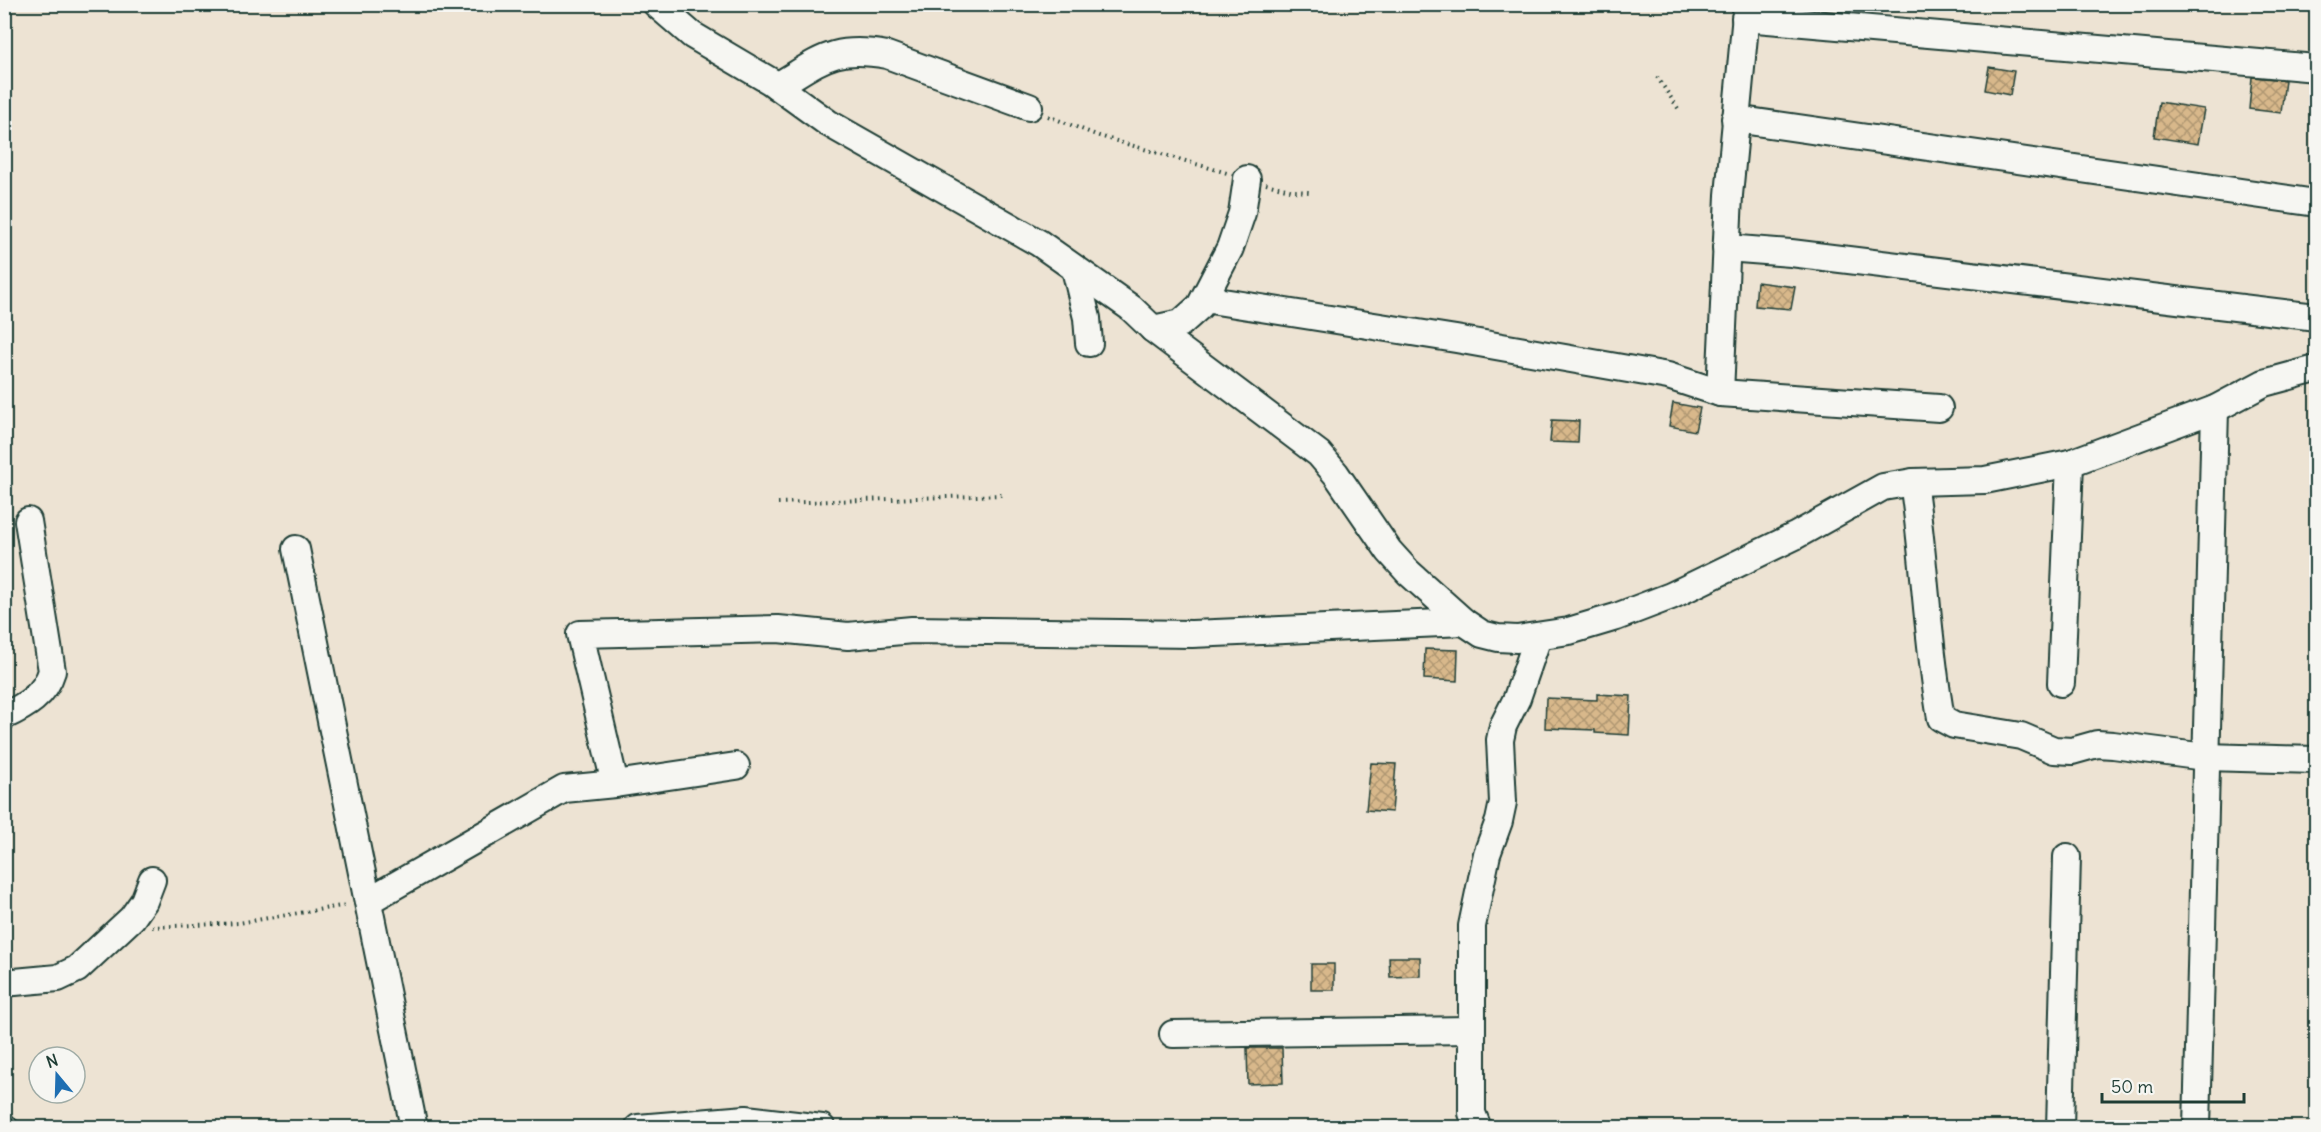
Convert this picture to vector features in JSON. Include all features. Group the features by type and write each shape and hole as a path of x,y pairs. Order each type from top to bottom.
{"street":[{"path":"656,4 692,35 777,86 828,123 1023,232 1131,308 1153,329 1319,454 1336,474 1389,551 1408,572 1464,621 1482,634 1498,638 1538,638 1569,631 1616,617 1671,596 1795,536 1883,487 1913,482 1985,480 2070,463 2215,409 2264,383 2316,369"},
{"path":"1720,393 1726,248 1746,11 2316,68"},
{"path":"777,86 826,56 844,51 863,51 887,55 1029,107"},
{"path":"1736,119 2316,203"},
{"path":"1153,329 1181,323 1200,306 1230,248 1242,213 1247,179"},
{"path":"1726,248 1802,255 2316,317"},
{"path":"1076,269 1087,318 1089,343"},
{"path":"1204,299 1444,337 1668,376 1720,393 1939,408"},
{"path":"2197,1128 2215,409"},
{"path":"2061,683 2070,463"},
{"path":"1913,482 1941,718 1954,725 2021,736 2054,750 2072,751 2097,744 2205,757 2316,760"},
{"path":"4,716 42,693 49,683 52,672 28,521"},
{"path":"296,549 414,1128"},
{"path":"615,784 580,634 778,629 848,636 912,630 1192,634 1464,621"},
{"path":"1478,1128 1472,1113 1472,926 1485,865 1503,802 1500,740 1503,726 1517,698 1538,638"},
{"path":"368,901 564,789 615,784 736,766"},
{"path":"2060,1128 2067,857"},
{"path":"4,983 58,978 77,969 121,928 144,901 152,880"},
{"path":"1173,1034 1472,1030"},
{"path":"638,1128 746,1119 822,1128"}],"path":[{"path":"1657,77 1680,111"},
{"path":"1029,107 1099,136 1247,179 1294,191 1309,192"},
{"path":"778,503 1003,495"},
{"path":"121,928 239,923 368,901"}],"building":[{"path":"1989,67 2014,71 2010,95 1985,90"},
{"path":"2252,77 2285,80 2281,113 2249,109"},
{"path":"2159,102 2204,109 2198,144 2154,137"},
{"path":"1757,282 1795,287 1791,309 1755,306"},
{"path":"1673,403 1700,408 1695,431 1669,426"},
{"path":"1552,420 1579,421 1578,443 1550,442"},
{"path":"1425,649 1458,650 1457,681 1424,679"},
{"path":"1597,694 1631,696 1629,735 1595,733 1595,730 1545,728 1546,698 1597,700"},
{"path":"1371,763 1396,764 1392,812 1366,810"},
{"path":"1389,957 1420,957 1420,976 1390,977"},
{"path":"1311,964 1334,964 1334,990 1311,990"},
{"path":"1247,1048 1282,1048 1283,1083 1248,1084"}]}
